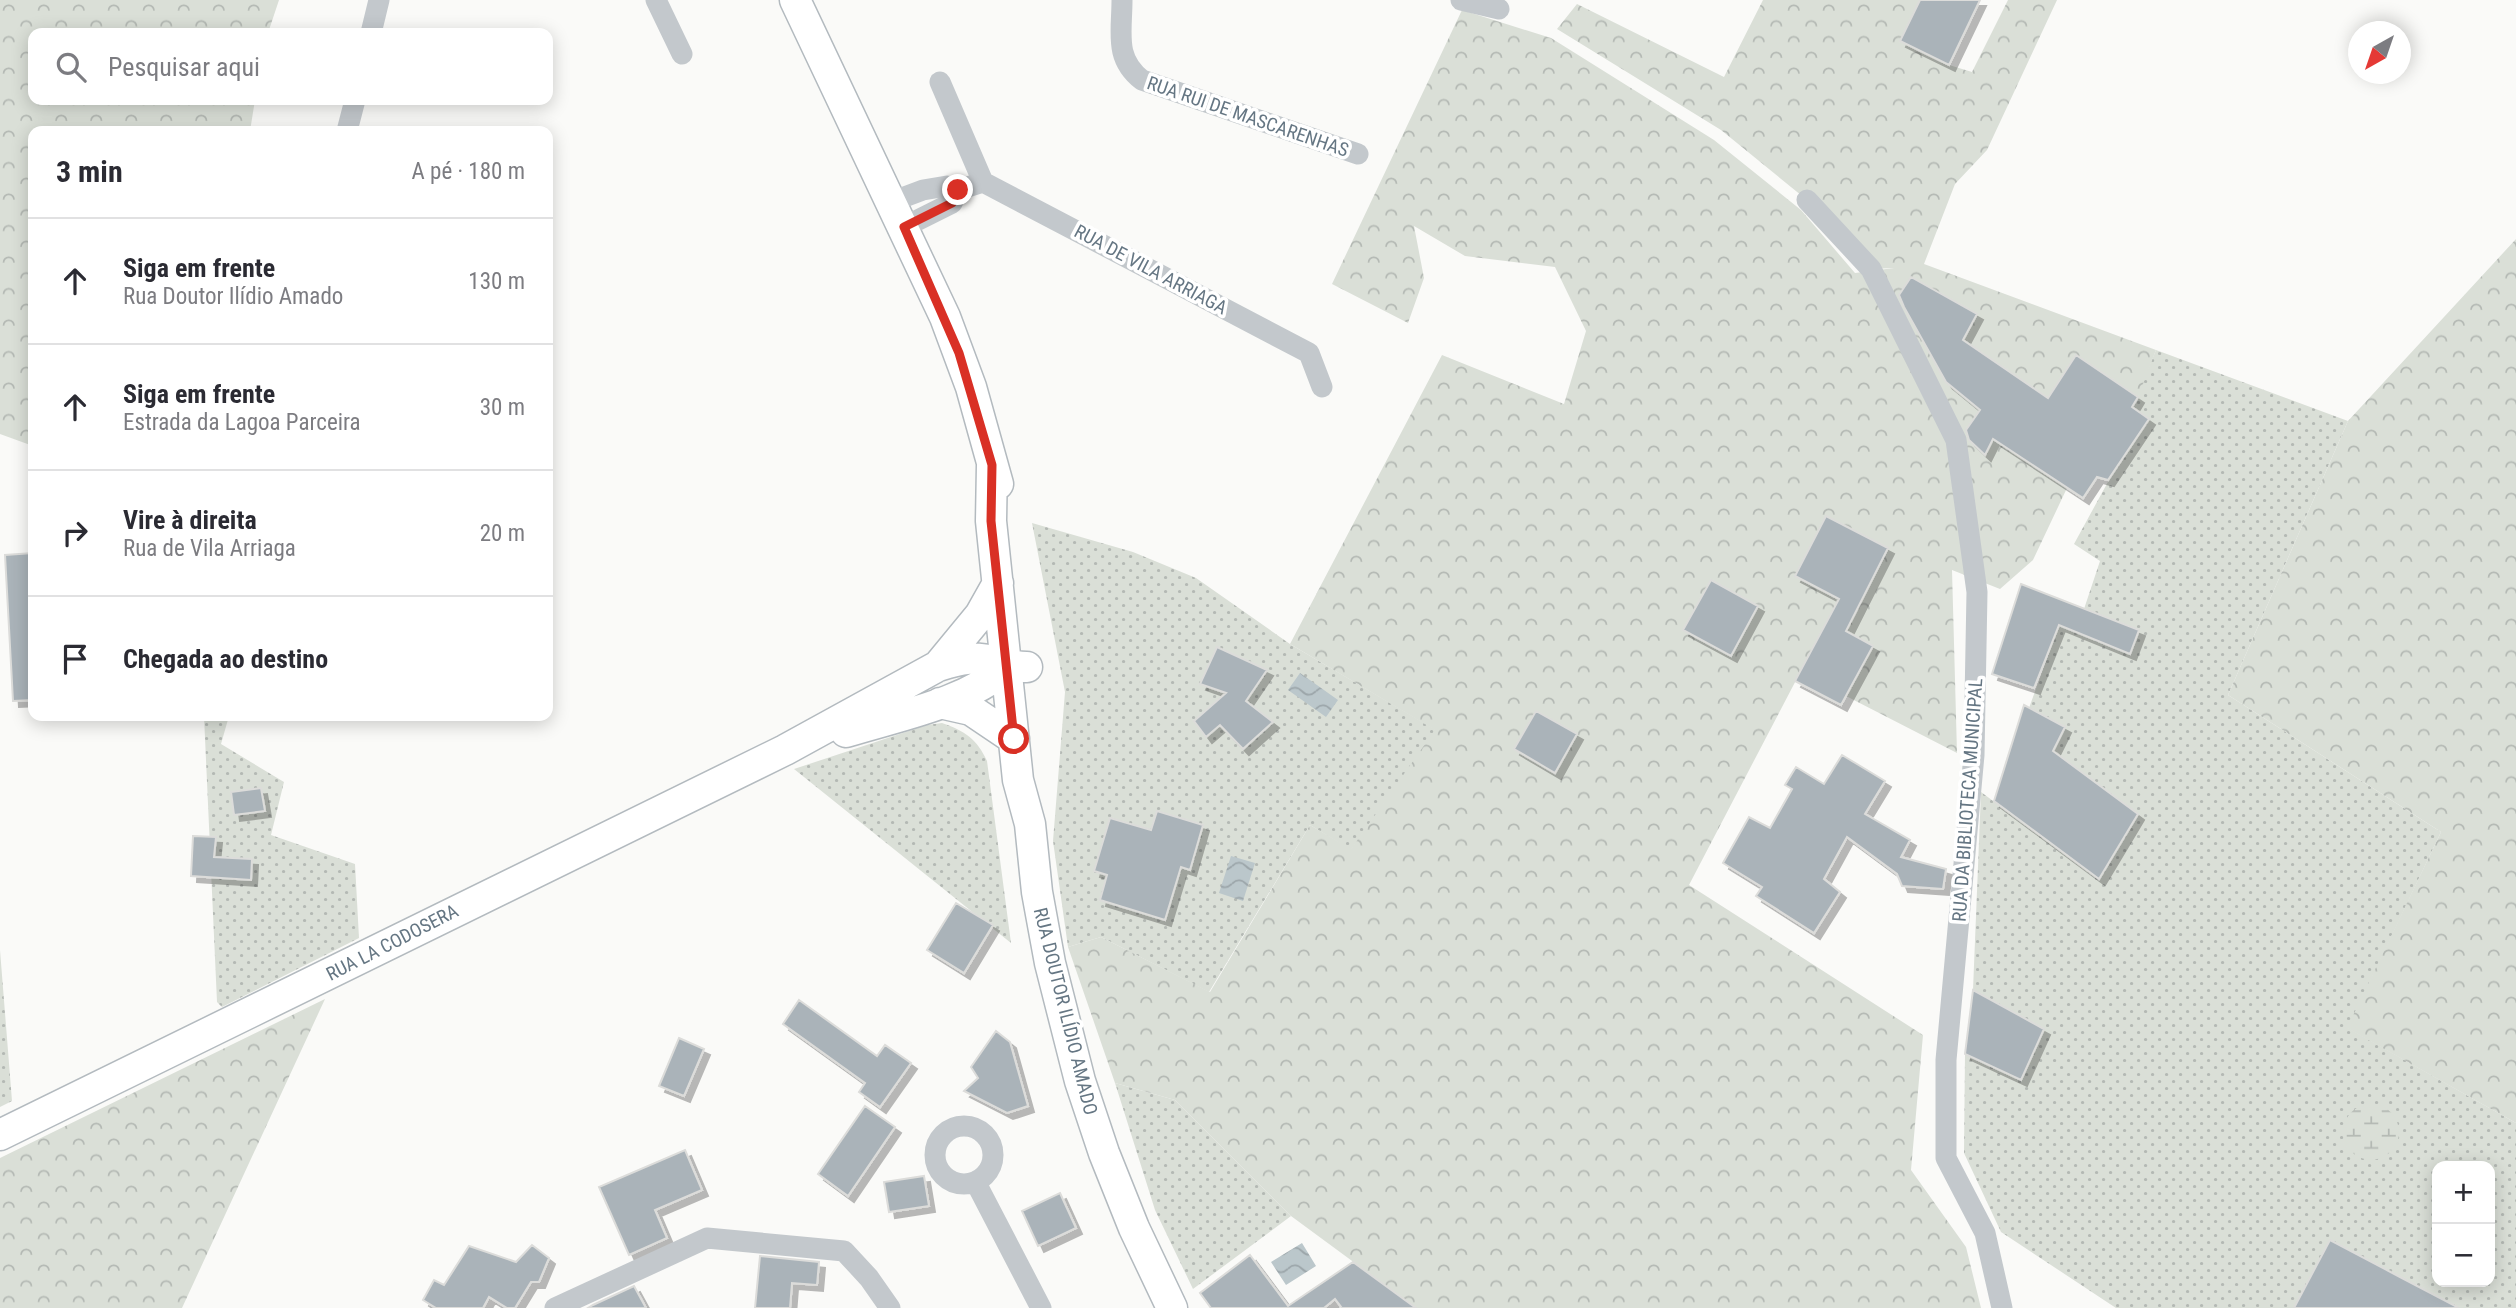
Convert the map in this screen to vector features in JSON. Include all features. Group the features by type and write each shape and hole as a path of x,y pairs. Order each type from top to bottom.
{"street":[{"path":"372,28 379,0"},
{"path":"656,0 682,54"},
{"name":"RUA DOUTOR ILÍDIO AMADO","path":"795,0 945,317 971,387 1009,521 1018,667 1014,739 1017,780 1030,824 1037,892 1050,963 1080,1081 1134,1228 1172,1308"},
{"name":"RUA RUI DE MASCARENHAS","path":"1122,0 1122,49 1126,67 1142,80 1358,154"},
{"path":"1461,0 1499,9"},
{"path":"898,215 952,203 958,190 983,182 940,82"},
{"path":"348,126 354,105"},
{"name":"RUA DE VILA ARRIAGA","path":"983,182 1309,353 1322,387"},
{"name":"RUA DA BIBLIOTECA MUNICIPAL","path":"1807,200 1871,269 1956,440 1978,592 1974,755 1946,1060 1946,1158 1985,1233 2002,1308"},
{"name":"RUA DOUTOR ILÍDIO AMADO","path":"992,465 991,521 998,583 1018,667 1036,782 1030,824"},
{"path":"938,666 980,615 998,583"},
{"path":"785,750 938,666 962,659 982,659 1018,667"},
{"path":"785,750 940,703 1018,667"},
{"path":"940,703 971,710 1014,739"},
{"name":"RUA LA CODOSERA","path":"0,1135 785,750"},
{"path":"976,1183 1041,1308"},
{"path":"555,1308 708,1238 844,1251 869,1278 890,1308"}],"green space":[{"path":"0,0 279,0 270,28 28,28 28,105 254,105 251,126 28,126 28,444 0,434"},
{"path":"1763,0 1920,0 1949,65 1972,72 2008,0 2057,0 1987,150 1955,184 1924,264 2156,350 2138,397 2076,355 2013,451 2067,488 2033,560 2000,589 1952,570 1957,753 1846,696 1873,646 1827,621 1689,885 1923,1035 1911,1170 1966,1247 1981,1308 1416,1308 1291,1216 1175,1100 1115,1083 1068,947 1101,937 1210,992 1310,825 1351,849 1435,730 1290,644 1442,355 1564,404 1586,331 1555,267 1465,256 1414,226 1424,278 1408,323 1332,284 1462,10 1551,38 1714,140 1801,210 1855,273 1894,268 1871,269 1807,200 1721,130 1557,29 1577,4 1724,77","holes":["1711,580 1758,606 1731,656 1683,629"]},
{"path":"2516,239 2516,1123 2347,1028 2441,832 2228,695 2348,421"},
{"path":"2156,350 2348,421 2228,695 2441,832 2348,1028 2516,1123 2516,1308 2458,1308 2331,1240 2294,1308 2116,1308 2001,1232 1964,1153 1965,1054 2021,1080 2044,1029 1973,990 1981,792 2096,877 2138,814 2053,751 2065,727 2029,708 2059,625 2130,654 2139,631 2084,609 2100,561 2074,544 2115,469 2149,419 2132,407"},
{"path":"1032,523 1133,552 1196,578 1290,644 1436,730 1351,850 1310,825 1209,992 1101,937 1068,947 1053,841 1065,692"},
{"path":"204,721 228,721 221,744 284,782 271,835 355,864 359,938 222,1007 217,1002"},
{"path":"942,723 969,737 987,761 1011,943 794,769 927,725"},
{"path":"0,950 12,1101 0,1107"},
{"path":"325,999 182,1308 0,1308 0,1158"},
{"path":"1115,1083 1175,1100 1291,1216 1193,1289 1155,1210"},
{"path":"2371,1104 2382,1106 2391,1112 2397,1121 2397,1143 2391,1152 2382,1158 2371,1160 2360,1158 2351,1152 2345,1143 2343,1132 2345,1121 2351,1112 2360,1106"}],"water":[{"path":"1300,673 1338,700 1326,717 1288,690"},
{"path":"1231,856 1255,863 1243,901 1219,893"},
{"path":"1302,1243 1316,1266 1286,1285 1271,1262"}],"building":[{"path":"1920,0 1980,0 1949,65 1900,41"},
{"path":"1911,277 1977,314 1963,340 2048,398 2076,355 2138,397 2132,407 2149,419 2108,480 2097,477 2083,498 1993,439 1985,455 1969,440 1966,430 1980,410 1946,382 1904,307 1899,295"},
{"path":"1826,516 1888,548 1846,631 1873,646 1841,705 1795,681 1839,599 1795,576"},
{"path":"28,553 28,700 13,701 5,555"},
{"path":"1711,580 1758,606 1731,656 1683,630"},
{"path":"2021,584 2139,630 2130,654 2059,625 2034,688 1992,674"},
{"path":"1217,647 1267,670 1246,701 1273,722 1243,749 1220,725 1206,737 1194,721 1226,693 1200,684"},
{"path":"2024,705 2065,727 2053,751 2138,814 2099,879 1994,801"},
{"path":"1536,711 1577,734 1555,773 1514,749"},
{"path":"1842,755 1885,781 1865,814 1910,840 1901,857 1946,869 1943,889 1902,886 1897,874 1847,837 1824,879 1840,892 1814,933 1756,896 1762,887 1723,863 1749,817 1770,828 1792,789 1785,785 1796,767 1824,784"},
{"path":"261,788 265,811 234,815 231,792"},
{"path":"1157,811 1203,825 1190,870 1181,867 1165,920 1100,900 1107,875 1094,871 1110,818 1151,830"},
{"path":"193,836 216,837 214,857 252,859 251,880 191,876"},
{"path":"956,903 993,925 964,973 927,950"},
{"path":"1973,990 2044,1029 2021,1080 1965,1054"},
{"path":"799,1000 877,1056 885,1045 911,1063 880,1107 859,1092 865,1083 783,1024"},
{"path":"996,1031 1010,1042 1028,1106 1007,1113 964,1091 978,1078 971,1067"},
{"path":"679,1038 704,1049 684,1096 659,1086"},
{"path":"865,1106 895,1127 848,1196 818,1174"},
{"path":"685,1150 702,1190 655,1210 667,1238 629,1255 599,1187"},
{"path":"924,1176 929,1206 889,1212 884,1182"},
{"path":"1060,1193 1076,1228 1038,1246 1022,1211"},
{"path":"2330,1240 2400,1277 2459,1308 2294,1308"},
{"path":"532,1245 549,1258 539,1282 531,1282 515,1308 507,1308 489,1297 483,1308 436,1308 423,1300 434,1280 444,1285 469,1246 516,1262"},
{"path":"1250,1255 1288,1306 1353,1262 1416,1308 1342,1308 1335,1299 1324,1308 1211,1308 1200,1293"},
{"path":"760,1256 819,1262 817,1285 792,1283 790,1308 755,1308"},
{"path":"634,1286 646,1308 588,1308 593,1305"}],"route":[{"path":"958,190 952,203 904,227 959,353 992,465 991,521 1014,739"}]}
